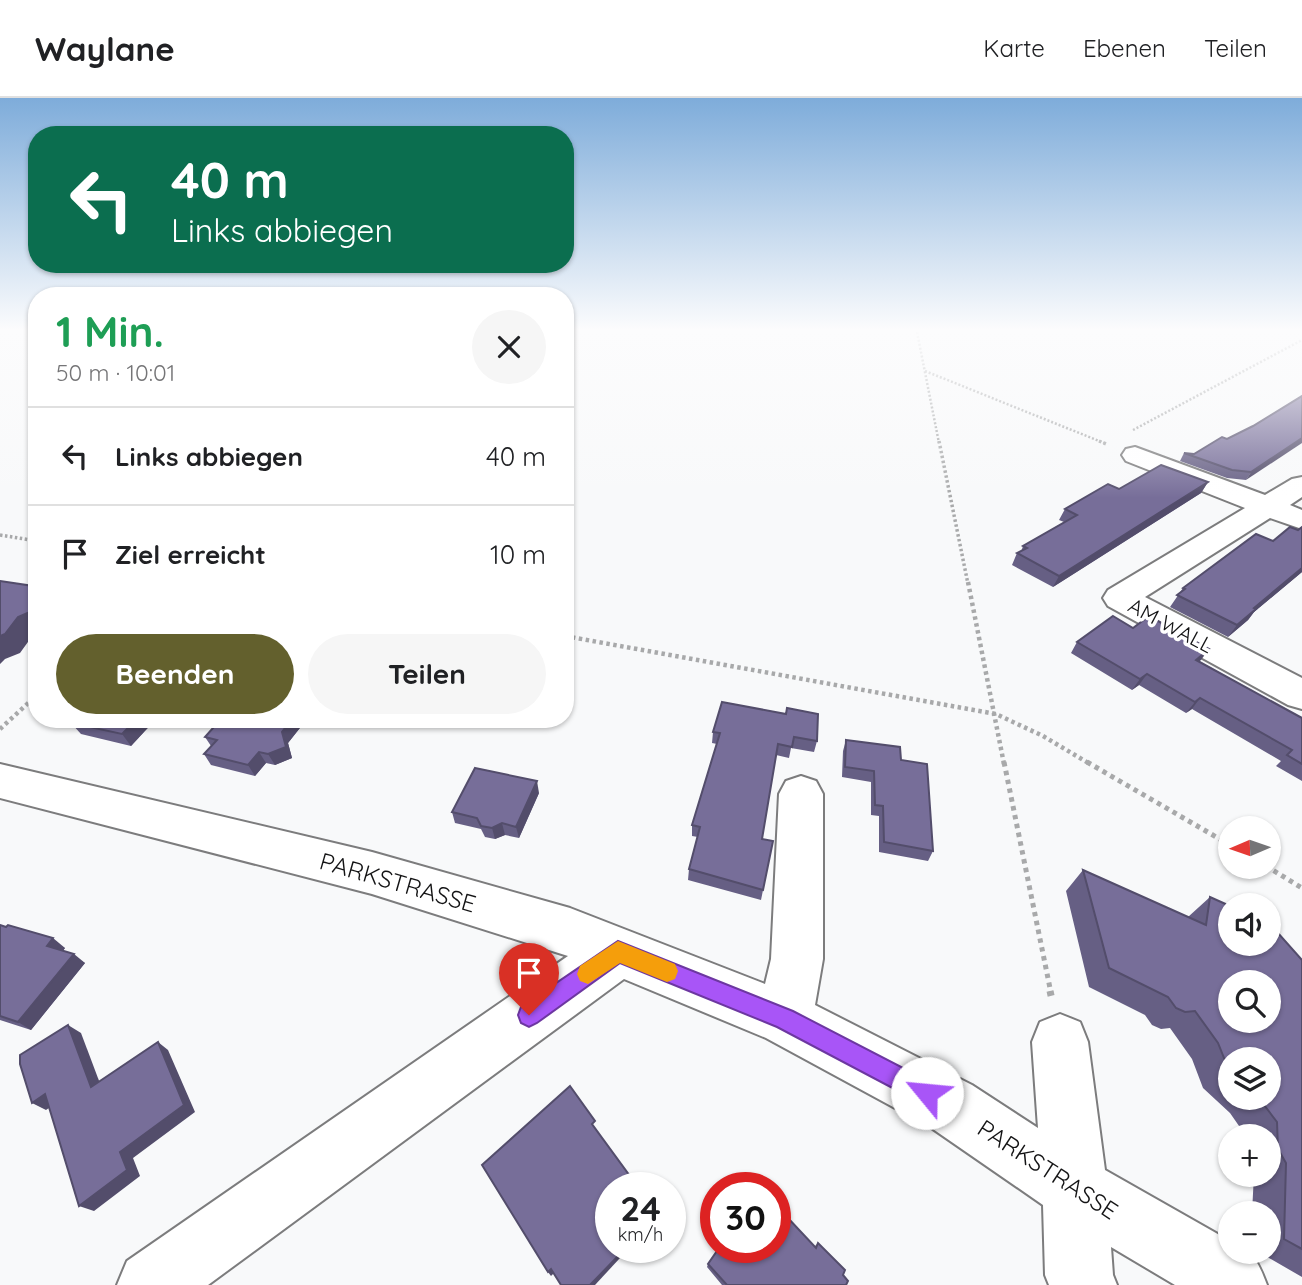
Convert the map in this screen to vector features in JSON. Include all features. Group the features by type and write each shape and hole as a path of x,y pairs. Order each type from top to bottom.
{"street":[{"path":"1133,443 1302,520"},
{"path":"1269,506 1302,485"},
{"name":"AM WALL","path":"1269,506 1120,598 1302,695"},
{"name":"PARKSTRASSE","path":"0,781 372,873 570,932 785,1019 951,1106 1075,1189 1211,1268 1233,1285"},
{"path":"785,1019 797,959 801,794"},
{"path":"151,1285 618,952"},
{"path":"1060,1042 1075,1189 1079,1275 1083,1285"}],"path":[{"path":"928,387 1060,1042"},
{"path":"976,387 1133,443 1224,387"},
{"path":"0,535 28,540"},
{"path":"574,638 996,714 1043,736 1218,838"},
{"path":"0,729 28,703"},
{"path":"1281,875 1302,888"}],"building":[{"path":"1302,396 1302,438 1251,472 1232,470 1184,453 1194,454 1222,437 1227,439"},
{"path":"1161,465 1208,482 1059,576 1017,553 1027,548 1023,546 1077,515 1065,509 1108,484 1119,489"},
{"path":"1290,527 1298,530 1302,527 1302,568 1237,625 1177,595 1256,534 1273,541"},
{"path":"0,581 28,585 28,613 18,617 5,634 0,636"},
{"path":"1113,616 1133,628 1149,616 1209,649 1196,660 1302,718 1302,764 1287,755 1292,750 1200,698 1195,702 1147,674 1140,679 1077,642"},
{"path":"722,702 786,714 787,708 818,714 817,741 794,737 792,747 778,744 762,839 773,841 763,890 689,869 700,827 692,825 720,733 713,732"},
{"path":"94,728 128,728 122,734"},
{"path":"213,728 285,728 282,732 286,747 268,754 259,752 248,765 204,754 217,740 205,737"},
{"path":"846,740 900,747 901,760 927,764 933,851 884,842 883,806 875,805 874,771 845,767"},
{"path":"475,768 537,781 516,827 502,823 492,828 481,826 477,818 452,812"},
{"path":"1083,870 1206,925 1210,897 1218,901 1218,956 1281,956 1281,936 1302,960 1302,1249 1284,1239 1286,1163 1281,1154 1281,1124 1277,1124 1268,1110 1281,1110 1281,1047 1220,1047 1195,1011 1185,1012 1176,1008 1168,997 1109,968"},
{"path":"0,925 53,938 47,946 74,954 18,1022 0,1016"},
{"path":"68,1025 91,1087 158,1042 184,1105 120,1152 127,1170 79,1206 45,1094 32,1103 20,1064 20,1055"},
{"path":"570,1086 595,1121 592,1124 627,1172 595,1172 595,1263 611,1263 590,1285 561,1285 551,1269 548,1272 482,1165"},
{"path":"791,1221 816,1248 818,1243 845,1270 843,1275 848,1281 846,1285 727,1285 708,1264 791,1263"}],"slow traffic":[{"path":"588,974 618,952 667,971"}],"route":[{"path":"529,1015 618,952 785,1019 927,1093"}]}
